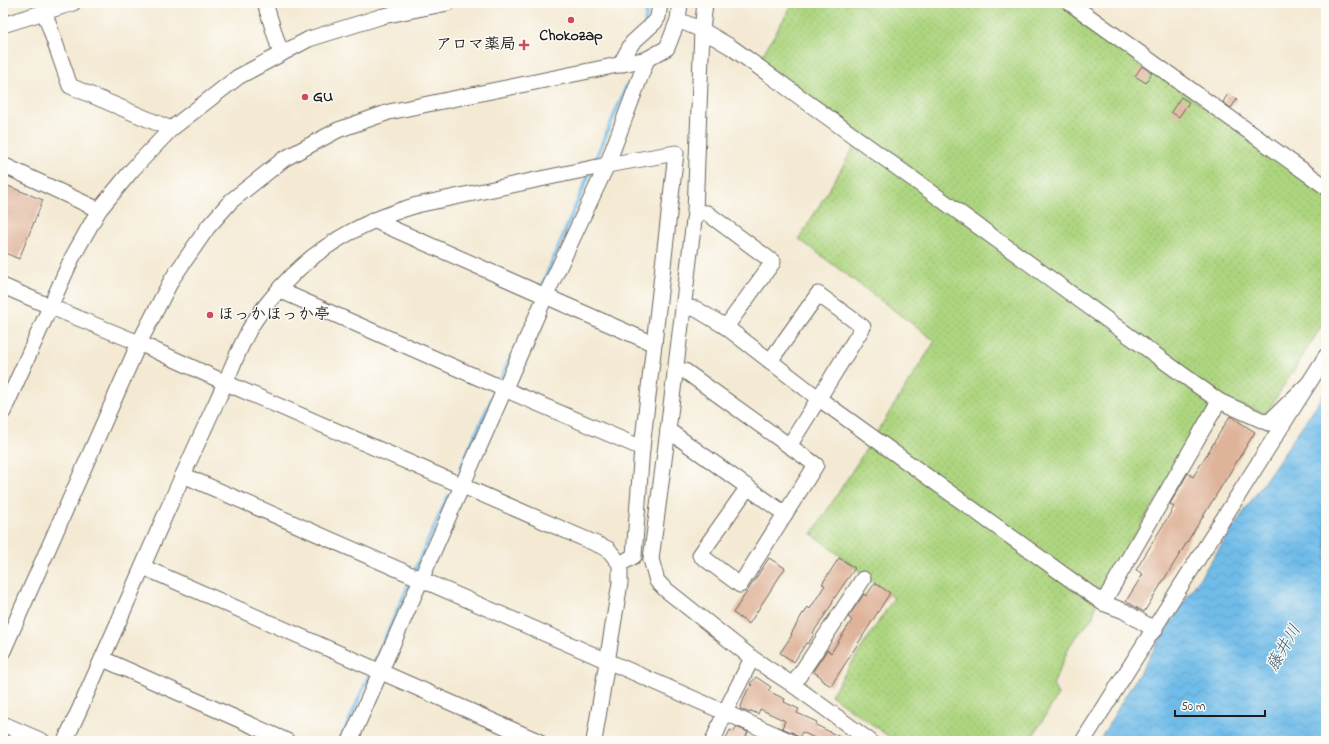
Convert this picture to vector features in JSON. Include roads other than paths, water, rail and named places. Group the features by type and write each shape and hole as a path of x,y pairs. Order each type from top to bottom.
{"street":[{"path":"3,25 73,3"},
{"path":"265,3 281,54"},
{"path":"3,412 7,390 51,307 72,258 99,210 132,170 171,129 238,77 309,39 383,16 448,3"},
{"path":"620,65 632,43 655,22 658,17 660,3"},
{"path":"3,651 139,343 172,279 208,227 232,201 284,158 338,130 389,112 647,59 667,48 678,20 680,3"},
{"path":"705,3 702,30 694,212 651,559 657,581 665,589 752,658 793,685 870,741"},
{"path":"1070,3 1326,186"},
{"path":"44,11 70,86 171,129"},
{"path":"678,20 702,30 731,47 1219,401 1268,423 1308,384"},
{"path":"350,741 375,669 415,577 462,485 499,387 647,59"},
{"path":"65,741 103,659 182,475 226,383 245,336 272,298 297,270 322,248 345,234 391,212 417,205 597,167 676,153 642,448 634,556"},
{"path":"4,162 99,210"},
{"path":"694,212 707,213 773,262 726,328"},
{"path":"373,220 654,344"},
{"path":"3,286 139,343 226,383 608,549 620,564 620,583 594,741"},
{"path":"279,290 642,448"},
{"path":"770,360 818,294 863,326 789,446"},
{"path":"683,307 696,309 726,328 818,398 1103,603 1124,611 1154,630"},
{"path":"1084,741 1326,356"},
{"path":"675,370 685,371 816,465 740,585 700,554 748,486"},
{"path":"1103,603 1219,401"},
{"path":"668,430 785,514"},
{"path":"182,475 790,741"},
{"path":"620,564 634,556 651,559"},
{"path":"143,567 538,741"},
{"path":"793,685 864,579"},
{"path":"713,741 725,712 752,658"},
{"path":"103,659 287,741"},
{"path":"3,724 42,741"}],"water":[{"name":"藤井川","path":"1326,391 1326,741 1099,741 1125,696 1181,607"}],"waterway":[{"path":"645,23 648,3"},
{"path":"594,163 627,85"},
{"path":"540,290 590,172"},
{"path":"499,383 511,356"},
{"path":"460,469 496,389"},
{"path":"414,572 448,496"},
{"path":"373,665 411,579"},
{"path":"340,741 371,671"}],"place":[{"name":"Chokozap","path":"571,20"},
{"name":"アロマ薬局","path":"524,45"},
{"name":"GU","path":"305,97"},
{"name":"ほっかほっか亭","path":"210,315"}]}
